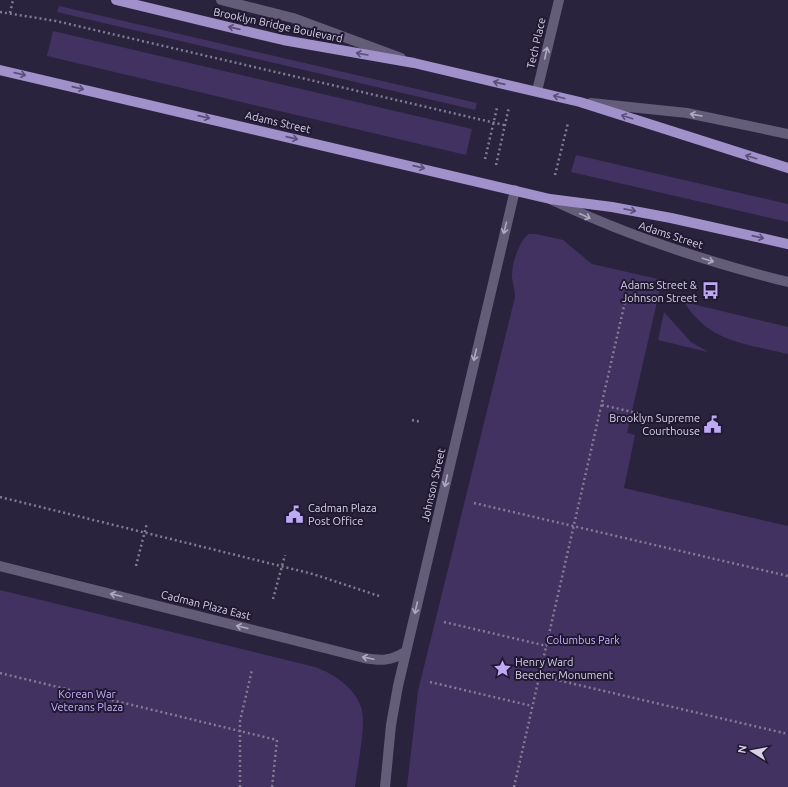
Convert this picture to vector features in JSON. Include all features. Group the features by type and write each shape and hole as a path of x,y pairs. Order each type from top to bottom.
{"main road":[{"name":"Brooklyn Bridge Boulevard","path":"116,0 283,40 414,63"},
{"path":"414,63 580,102 788,168"},
{"name":"Adams Street","path":"0,70 515,190 550,200 612,206 788,244"}],"street":[{"path":"221,0 293,18 414,63"},
{"name":"Tech Place","path":"537,92 559,0"},
{"path":"580,102 687,113 788,134"},
{"name":"Johnson Street","path":"385,787 394,704 405,652 515,190"},
{"name":"Adams Street","path":"550,200 588,218 658,244 718,264 788,282"},
{"name":"Cadman Plaza East","path":"0,566 364,658 380,661 394,659 405,652"}],"path":[{"path":"10,13 13,0"},
{"path":"0,12 56,21 504,125"},
{"path":"484,159 497,108"},
{"path":"496,161 508,110"},
{"path":"555,175 568,124"},
{"path":"514,787 630,280"},
{"path":"602,405 641,414"},
{"path":"412,420 422,422"},
{"path":"0,497 313,574 379,596"},
{"path":"474,503 788,576"},
{"path":"136,566 147,524"},
{"path":"273,599 285,555"},
{"path":"444,622 547,646"},
{"path":"240,787 240,721 252,670"},
{"path":"0,674 278,740 272,787"},
{"path":"540,676 788,734"},
{"path":"430,682 532,706"}],"green space":[{"path":"59,6 477,103 475,110 57,12"},
{"path":"53,31 472,129 466,155 47,56"},
{"path":"576,155 788,204 788,222 571,172"},
{"name":"Columbus Park","path":"529,234 536,234 563,240 592,264 662,280 627,433 635,435 624,488 788,526 788,787 407,787 418,691 515,297 512,278 514,260 519,247 525,237"},
{"path":"684,302 788,327 788,354 743,344 717,334 694,316"},
{"path":"664,312 691,342 708,352 658,340"},
{"name":"Korean War Veterans Plaza","path":"0,590 315,667 329,673 336,677 354,693 363,714 361,746 355,787 0,787"}],"place":[{"name":"Adams Street & Johnson Street","path":"710,291"},
{"name":"Brooklyn Supreme Courthouse","path":"713,424"},
{"name":"Cadman Plaza Post Office","path":"295,514"},
{"name":"Henry Ward Beecher Monument","path":"502,668"}]}
